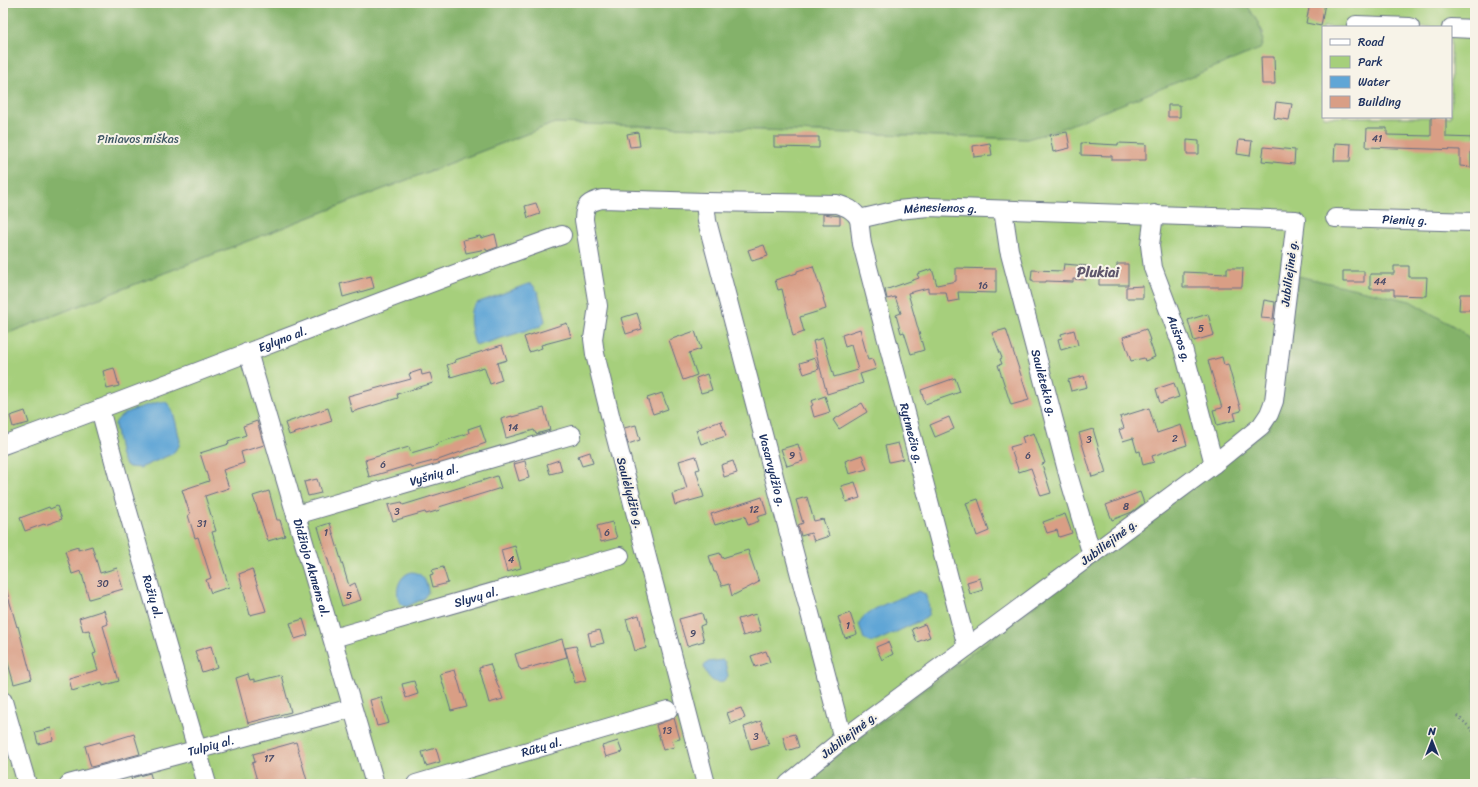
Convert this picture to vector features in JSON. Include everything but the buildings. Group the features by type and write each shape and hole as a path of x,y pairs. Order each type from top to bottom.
{"street":[{"path":"1356,25 1383,26"},
{"path":"1452,28 1475,29"},
{"name":"Saulėlydžio g.","path":"705,202 602,199 593,201 588,205 584,212 584,220 598,306 593,339 595,354 706,784"},
{"path":"705,202 837,204 855,212 859,220"},
{"name":"Vasarvydžio g.","path":"705,202 707,221 843,739"},
{"name":"Mėnesienos g.","path":"859,220 898,210 928,207 1296,220"},
{"name":"Saulėtekio g.","path":"1003,210 1009,250 1067,470 1092,555"},
{"name":"Aušros g.","path":"1154,214 1150,245 1153,268 1183,348 1214,464"},
{"name":"Pienių g.","path":"1335,218 1475,222"},
{"name":"Rytmečio g.","path":"859,220 862,244 966,647"},
{"name":"Jubiliejinė g.","path":"788,784 843,739 1214,464 1261,426 1272,408 1275,393 1296,220"},
{"name":"Eglyno al.","path":"3,445 100,410 447,276 562,235"},
{"name":"Didžiojo Akmens al.","path":"248,352 375,784"},
{"name":"Rožių al.","path":"100,410 207,784"},
{"name":"Vyšnių al.","path":"296,515 572,435"},
{"name":"Slyvų al.","path":"333,638 620,556"},
{"path":"3,701 27,784"},
{"name":"Tulpių al.","path":"69,784 352,708"},
{"name":"Rūtų al.","path":"416,784 668,710"}],"path":[{"path":"1458,716 1475,733"}],"green space":[{"name":"Piniavos miškas","path":"3,3 1246,3 1262,32 1263,37 1260,49 1055,131 1027,139 555,123 3,335"},
{"path":"1246,3 1475,3 1475,346 1462,331 1269,428 799,784 3,784 3,335 555,123 1027,139 1264,34"},
{"path":"1298,276 1410,301 1462,331 1475,346 1475,784 799,784 1269,428"}],"water":[{"path":"528,284 532,284 538,292 545,321 541,326 479,345 475,344 470,318 471,311 474,306 477,303"},
{"path":"159,402 167,403 172,411 176,421 180,441 179,446 172,454 140,468 129,467 125,464 121,457 115,424 118,419 128,412"},
{"path":"412,572 416,572 424,579 428,592 423,599 406,607 399,599 398,588 402,578"},
{"path":"919,591 925,594 928,603 929,612 926,618 877,641 870,642 864,639 859,624 868,613 885,604"},
{"path":"723,660 725,662 728,676 720,682 713,681 707,674 704,666 708,662"}],"district":[{"name":"Plukiai","path":"1098,272"}]}
